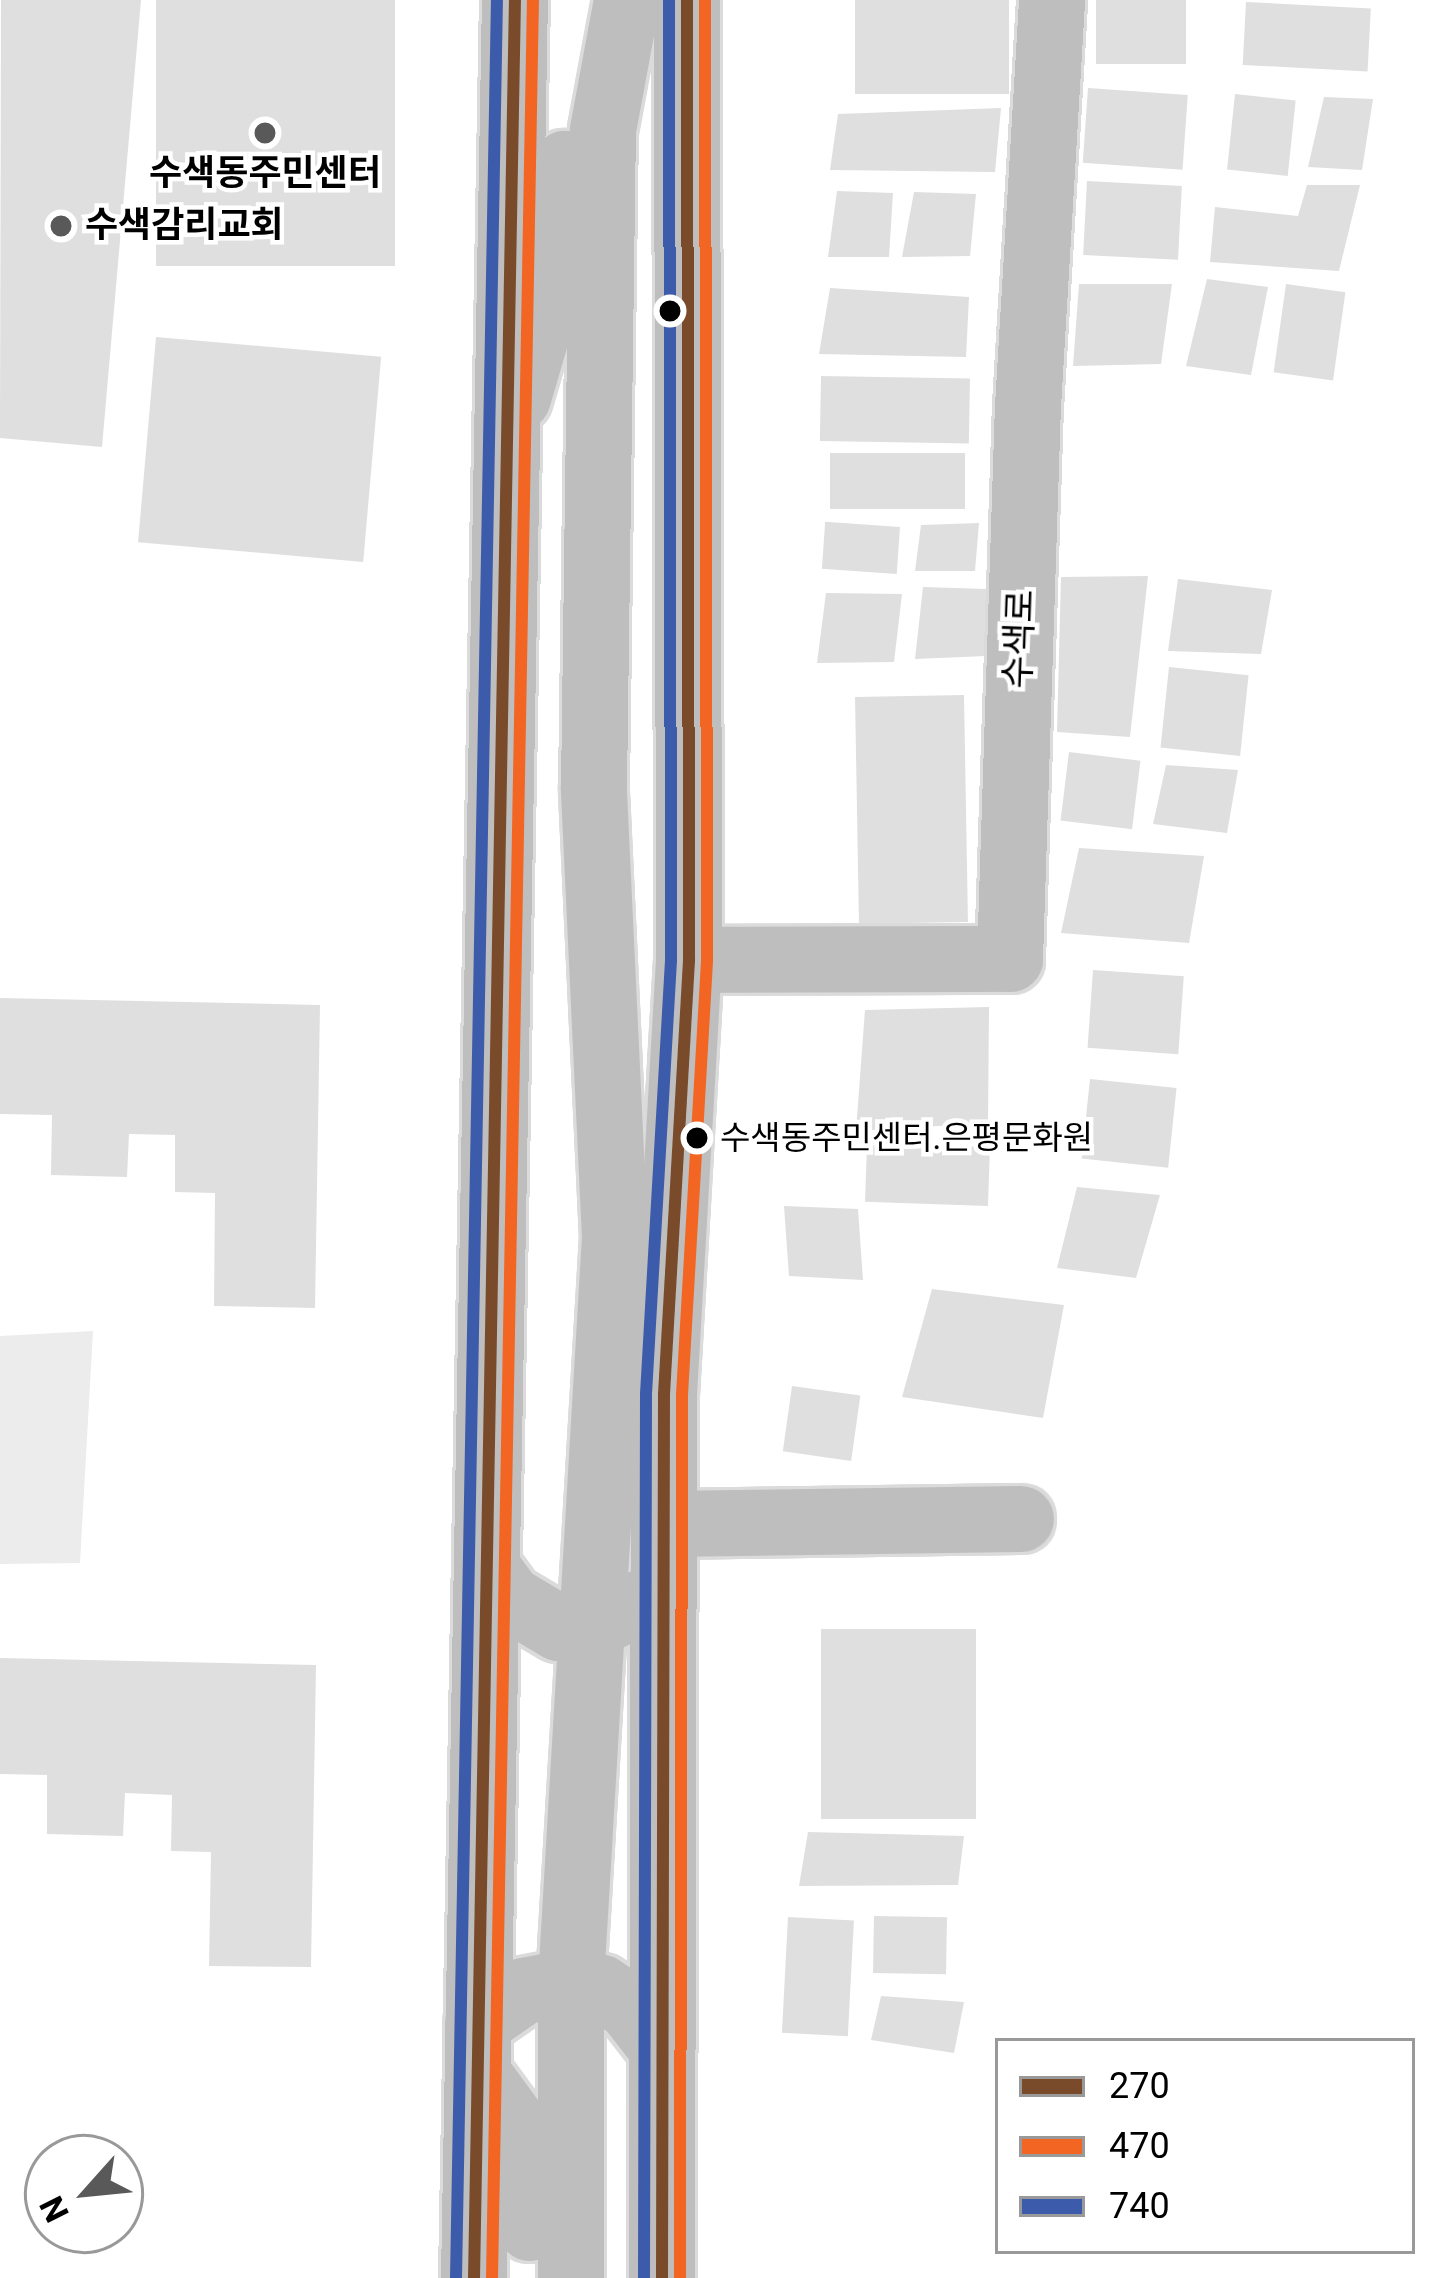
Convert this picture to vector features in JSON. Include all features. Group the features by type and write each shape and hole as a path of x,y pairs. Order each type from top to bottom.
{"main road":[{"path":"474,2278 515,0"},
{"path":"504,449 552,282 584,0"},
{"path":"572,2278 571,1982 615,1238 594,787 603,130 627,0"},
{"path":"662,2278 663,1593 668,1524 664,1394 689,960 687,0"},
{"name":"수색로","path":"689,960 1010,959 1028,406 1052,0"},
{"path":"668,1524 1021,1520"},
{"path":"488,1569 530,1615 559,1628 593,1625 663,1593"},
{"path":"478,2048 524,1991 571,1982 601,1988 630,2007 661,2047"},
{"path":"478,2048 529,2144 531,2278"}],"shaded area":[{"path":"93,1331 80,1563 0,1564 0,1336"}],"building":[{"name":"수색감리교회","path":"1,0 141,0 102,447 0,438"},
{"name":"수색동주민센터","path":"156,0 395,0 395,266 156,266"},
{"path":"855,0 1009,0 1009,94 855,94"},
{"path":"1096,0 1186,0 1186,64 1096,64"},
{"path":"1246,2 1371,9 1368,71 1243,65"},
{"path":"1088,88 1188,95 1183,170 1083,163"},
{"path":"1235,94 1296,100 1288,176 1227,170"},
{"path":"1324,97 1373,99 1362,170 1308,167"},
{"path":"1001,108 995,172 830,170 838,114"},
{"path":"1087,181 1182,186 1178,260 1083,255"},
{"path":"1307,185 1360,185 1339,271 1210,262 1215,207 1298,216"},
{"path":"837,191 893,193 889,257 828,257"},
{"path":"914,192 976,194 970,256 902,257"},
{"path":"1207,279 1268,287 1251,375 1186,366"},
{"path":"1079,284 1172,284 1161,364 1073,366"},
{"path":"1286,284 1345,292 1333,380 1274,372"},
{"path":"830,288 969,297 966,357 819,354"},
{"path":"156,337 381,357 363,562 138,542"},
{"path":"821,376 970,379 969,444 820,441"},
{"path":"830,453 965,453 965,509 830,509"},
{"path":"825,522 900,527 897,574 822,569"},
{"path":"979,523 975,571 915,571 921,525"},
{"path":"1148,576 1130,737 1057,732 1061,577"},
{"path":"1178,579 1272,590 1261,654 1168,651"},
{"path":"923,587 987,589 986,656 915,659"},
{"path":"826,593 902,594 894,662 817,663"},
{"path":"1169,667 1249,675 1240,756 1161,748"},
{"path":"964,695 968,922 859,924 855,697"},
{"path":"1069,752 1140,761 1132,829 1061,820"},
{"path":"1166,765 1238,770 1227,833 1153,824"},
{"path":"1079,848 1204,856 1189,943 1061,933"},
{"path":"1093,970 1184,976 1178,1054 1088,1048"},
{"path":"0,998 320,1005 315,1308 214,1306 215,1193 175,1192 175,1135 129,1134 127,1177 51,1175 52,1115 0,1114"},
{"path":"989,1007 988,1123 856,1131 865,1010"},
{"path":"1090,1079 1177,1088 1168,1168 1082,1159"},
{"path":"867,1143 990,1147 988,1206 865,1202"},
{"path":"1077,1187 1160,1195 1136,1278 1057,1268"},
{"path":"784,1206 858,1209 863,1280 789,1276"},
{"path":"932,1289 1064,1305 1043,1418 902,1397"},
{"path":"792,1386 860,1396 851,1461 783,1451"},
{"path":"821,1629 976,1629 976,1819 821,1819"},
{"path":"0,1658 316,1665 311,1967 209,1966 211,1852 171,1851 172,1795 125,1793 123,1836 47,1834 47,1775 0,1774"},
{"path":"808,1832 964,1836 958,1885 799,1886"},
{"path":"874,1916 947,1917 946,1974 873,1973"},
{"path":"788,1917 854,1920 848,2036 782,2033"},
{"path":"881,1996 964,2002 954,2053 871,2040"}],"transit line":[{"name":"740","path":"456,2278 497,0"},
{"name":"270","path":"474,2278 515,0"},
{"name":"470","path":"492,2278 533,0"},
{"name":"740","path":"644,2278 646,1394 671,960 669,0"},
{"name":"270","path":"662,2278 664,1394 689,960 687,0"},
{"name":"470","path":"680,2278 682,1395 707,960 705,0"}],"place":[{"name":"수색동주민센터","path":"265,133"},
{"name":"수색감리교회","path":"61,226"},
{"name":"수색동주민센터.은평문화원","path":"697,1138"}]}
